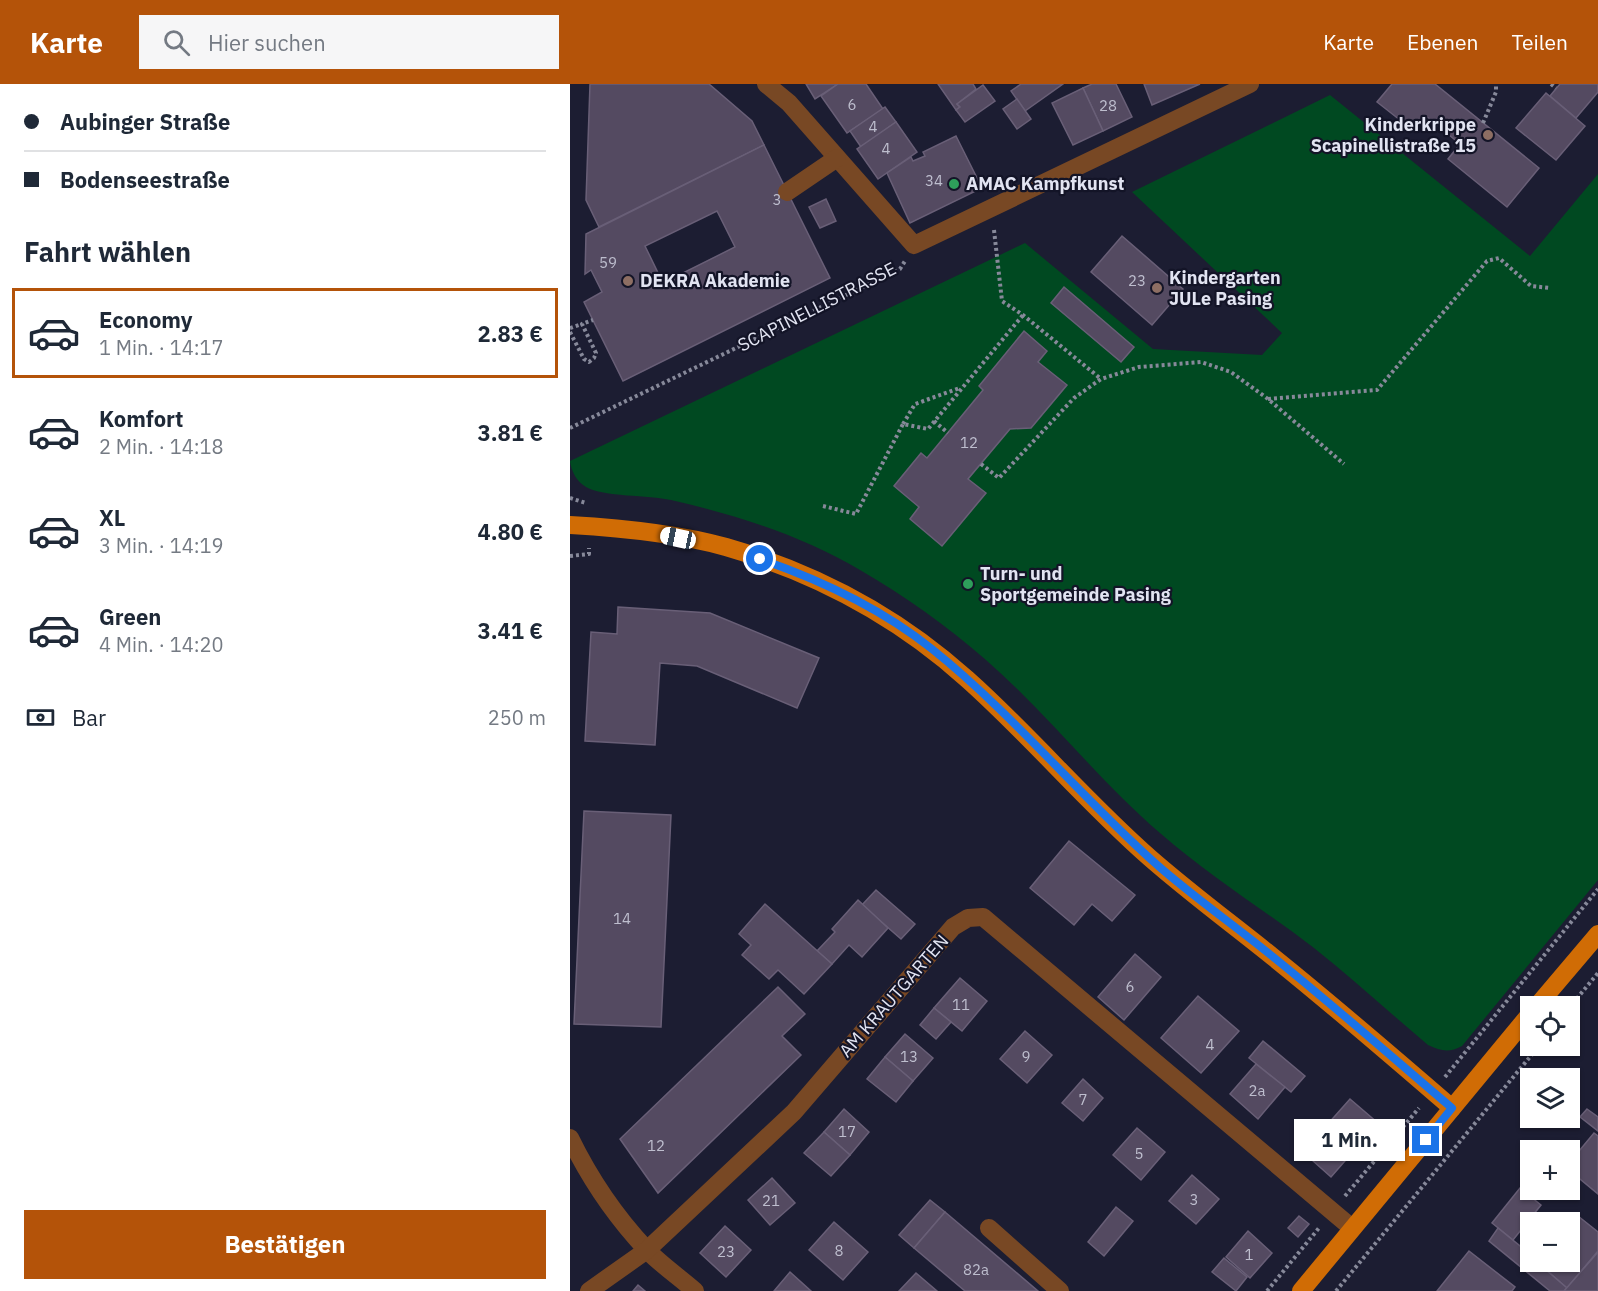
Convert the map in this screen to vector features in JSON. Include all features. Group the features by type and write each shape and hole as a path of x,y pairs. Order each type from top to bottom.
{"main road":[{"path":"570,525 655,533 725,547 796,571 894,622 931,648 969,680 1111,822 1184,888 1292,972 1452,1108"},
{"path":"1545,996 1598,934"},
{"path":"1301,1291 1520,1026"}],"street":[{"path":"766,84 789,103 914,245 1250,84"},
{"path":"787,192 837,158"},
{"name":"AM KRAUTGARTEN","path":"589,1291 647,1250 794,1112 953,927 968,918 983,916 1352,1228"},
{"path":"570,1138 586,1170 619,1218 647,1250 695,1291"},
{"path":"989,1228 1060,1291"}],"path":[{"path":"1483,123 1496,92 1496,84"},
{"path":"1551,84 1557,88"},
{"path":"992,208 1002,301 1023,315 1101,379"},
{"name":"SCAPINELLISTRASSE","path":"570,428 900,269 914,245"},
{"path":"1268,399 1377,390 1486,261 1498,258 1532,286 1550,288"},
{"path":"903,424 928,429 1023,315"},
{"path":"582,324 596,353 589,362 584,359 570,330 582,324 593,320"},
{"path":"981,464 999,478 1074,398 1101,379 1139,367 1201,362 1231,372 1268,399 1344,464"},
{"path":"823,506 856,514 915,404 963,387"},
{"path":"934,422 948,433"},
{"path":"1454,1066 1598,889"},
{"path":"1579,996 1598,973"},
{"path":"1336,1291 1531,1056"}],"green space":[{"name":"Turn- und Sportgemeinde Pasing","path":"1330,95 1530,256 1598,174 1598,880 1462,1046 1453,1050 1437,1049 1428,1045 1314,948 1179,849 1137,813 1031,702 986,660 941,623 893,590 838,558 792,537 720,512 671,500 603,493 586,487 575,476 572,469 570,461 1025,243 1153,349 1262,355 1282,333 1132,192","holes":["1024,332 1047,351 1038,362 1066,385 1031,428 1010,429 968,479 985,493 942,545 910,519 919,507 894,486 921,453 927,458 983,390 979,386"]}],"building":[{"path":"590,84 709,84 752,121 764,145 599,227 586,200"},
{"path":"806,84 838,84 815,99"},
{"path":"838,84 866,84 883,109 847,133 821,96"},
{"path":"938,84 973,84 976,89 957,104 960,107 956,110"},
{"path":"1021,84 1063,84 1025,111 1011,91"},
{"path":"1092,84 1116,84 1132,117 1103,131 1083,88"},
{"path":"1144,84 1200,84 1152,105"},
{"path":"1392,84 1435,84 1539,168 1507,207 1448,159 1460,144 1426,116 1414,131 1377,102"},
{"path":"1560,84 1598,84 1598,92 1576,118 1550,96"},
{"path":"983,85 995,101 965,122 956,110 960,107 957,104"},
{"path":"1083,88 1103,131 1073,145 1052,103"},
{"path":"1546,93 1585,126 1556,160 1516,128"},
{"path":"1017,99 1031,119 1017,129 1003,109"},
{"path":"885,107 896,122 861,147 850,131"},
{"path":"896,122 917,152 878,179 857,149"},
{"path":"956,136 982,188 910,223 887,173 911,157 913,161 925,156 923,152"},
{"path":"764,145 830,278 623,381 584,302 602,292 591,270 585,274 586,234","holes":["717,211 735,247 663,283 645,246"]},
{"path":"826,199 836,221 820,228 809,207"},
{"path":"1122,236 1183,289 1152,325 1091,272"},
{"path":"1064,287 1134,347 1121,362 1051,303"},
{"path":"1024,331 1047,351 1038,362 1067,385 1031,428 1010,429 968,479 986,493 942,546 910,519 919,507 894,486 921,453 927,458 983,390 979,386"},
{"path":"618,607 710,613 819,658 797,708 697,666 660,663 655,745 585,741 591,632 617,634"},
{"path":"584,811 671,815 661,1027 574,1024"},
{"path":"1069,841 1135,895 1112,921 1092,904 1074,925 1030,888"},
{"path":"876,890 915,924 901,939 862,905"},
{"path":"858,900 888,928 862,957 849,945 832,964 817,951 835,932 832,929"},
{"path":"765,904 832,964 804,994 778,970 769,979 742,955 751,945 739,934"},
{"path":"1135,954 1161,977 1124,1020 1098,997"},
{"path":"960,978 987,1001 962,1031 934,1008"},
{"path":"778,987 805,1014 782,1036 801,1055 658,1193 620,1139"},
{"path":"1198,996 1239,1031 1201,1073 1161,1038"},
{"path":"934,1008 951,1022 936,1039 920,1025"},
{"path":"1025,1031 1052,1055 1027,1083 1000,1059"},
{"path":"905,1034 933,1058 913,1081 885,1057"},
{"path":"1263,1041 1305,1076 1291,1092 1249,1058"},
{"path":"885,1057 913,1081 896,1102 867,1079"},
{"path":"1256,1064 1285,1087 1258,1119 1230,1094"},
{"path":"1083,1079 1103,1098 1083,1121 1062,1103"},
{"path":"1350,1099 1378,1123 1331,1177 1303,1152"},
{"path":"844,1109 869,1132 850,1155 824,1132"},
{"path":"1587,1109 1598,1117 1598,1131 1580,1117"},
{"path":"1137,1128 1165,1152 1141,1180 1113,1155"},
{"path":"824,1132 850,1155 831,1176 804,1153"},
{"path":"1594,1133 1598,1136 1598,1194 1580,1179 1580,1150"},
{"path":"1192,1175 1219,1199 1196,1224 1169,1201"},
{"path":"772,1178 795,1203 770,1225 748,1200"},
{"path":"1520,1188 1520,1200 1535,1200 1541,1205 1535,1212 1520,1212 1520,1231 1513,1240 1492,1223"},
{"path":"930,1200 945,1212 914,1248 899,1235"},
{"path":"1116,1207 1133,1221 1104,1256 1088,1242"},
{"path":"945,1212 1038,1291 965,1291 914,1248"},
{"path":"1299,1216 1309,1224 1298,1237 1288,1228"},
{"path":"1580,1218 1598,1232 1598,1251 1567,1288 1548,1272 1580,1272"},
{"path":"834,1222 868,1252 843,1280 809,1250"},
{"path":"725,1226 751,1250 726,1277 700,1253"},
{"path":"1498,1228 1520,1246 1520,1266 1489,1241"},
{"path":"1248,1231 1272,1253 1250,1278 1226,1257"},
{"path":"1469,1251 1515,1287 1512,1291 1437,1291"},
{"path":"1598,1252 1598,1291 1564,1291"},
{"path":"1224,1258 1247,1277 1236,1291 1212,1272"},
{"path":"790,1272 811,1291 774,1291"},
{"path":"1527,1272 1548,1272 1567,1288 1564,1291 1550,1291"},
{"path":"916,1273 937,1291 899,1291"},
{"path":"638,1285 645,1291 633,1291"}],"place":[{"name":"Kinderkrippe Scapinellistraße 15","path":"1488,135"},
{"name":"AMAC Kampfkunst","path":"954,184"},
{"name":"DEKRA Akademie","path":"628,281"},
{"name":"Kindergarten JULe Pasing","path":"1157,288"},
{"name":"Turn- und Sportgemeinde Pasing","path":"968,584"}],"route":[{"path":"760,559 796,571 894,622 931,648 969,680 1142,851 1184,888 1300,978 1452,1108 1426,1140"}]}
